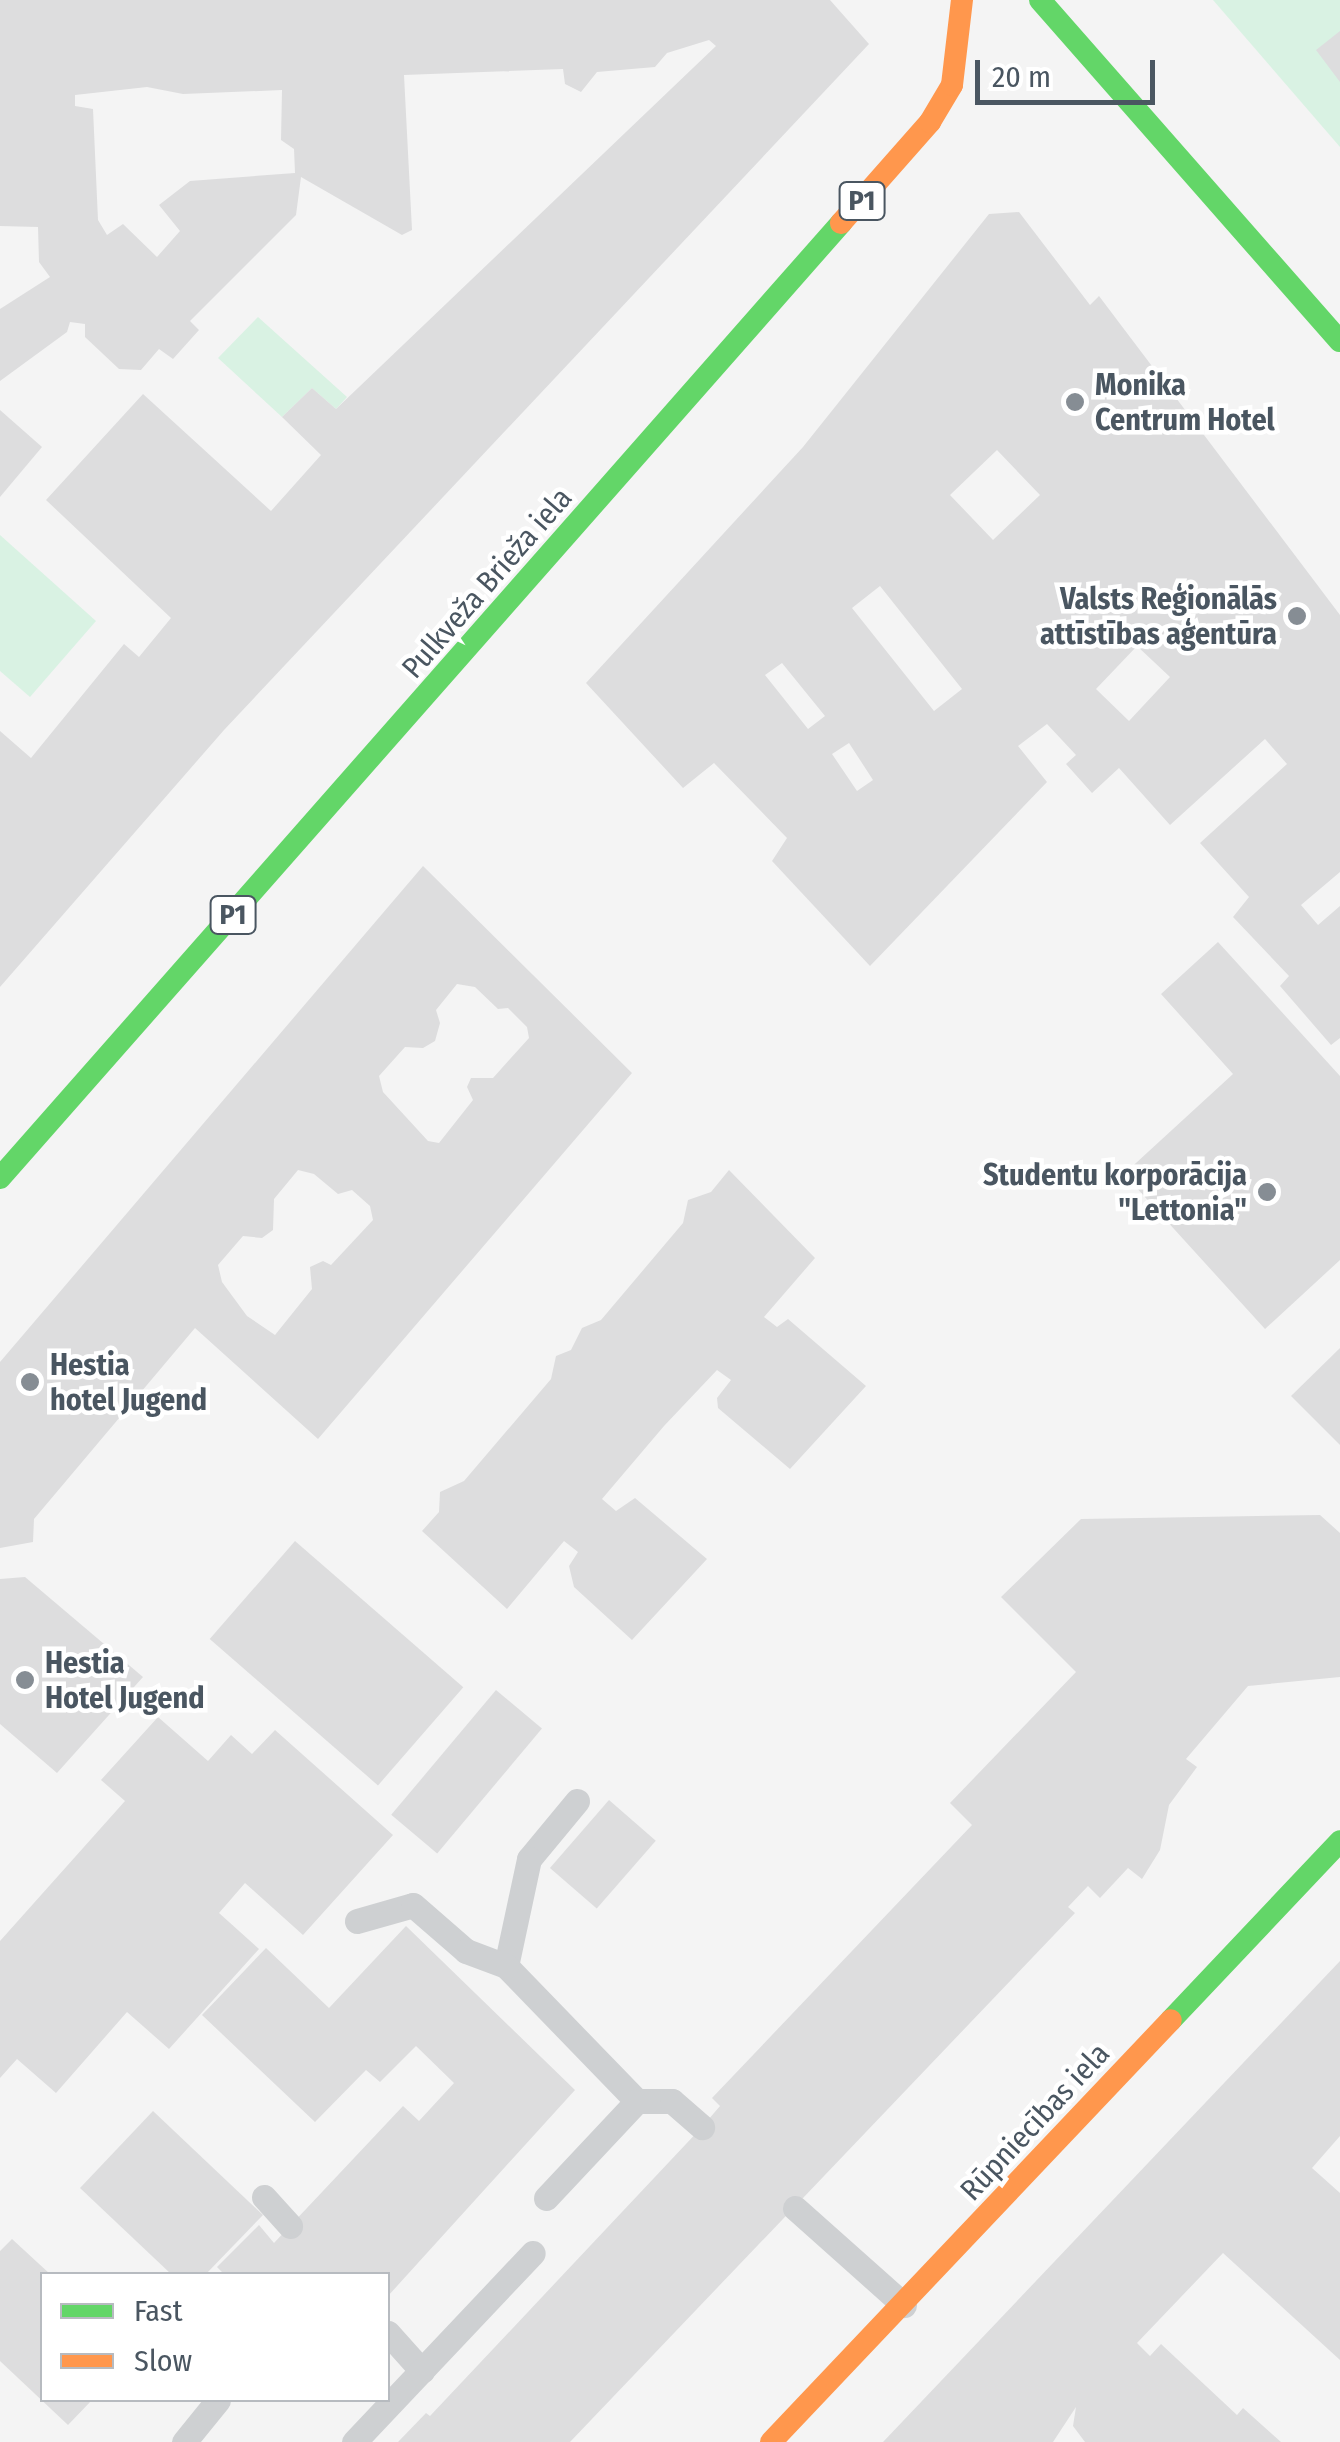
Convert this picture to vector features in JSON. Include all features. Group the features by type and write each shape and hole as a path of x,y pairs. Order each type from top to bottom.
{"main road":[{"name":"Pulkveža Brieža iela","path":"0,1178 930,122 952,85 962,0"},
{"path":"1040,0 1340,342"},
{"name":"Rūpniecības iela","path":"771,2442 1340,1841"}],"lane":[{"path":"506,1966 529,1859 577,1801"},
{"path":"357,1921 413,1905 466,1951 506,1966 638,2102"},
{"path":"546,2198 638,2102 672,2100 702,2126"},
{"path":"264,2198 290,2226"},
{"path":"795,2208 904,2305"},
{"path":"354,2442 534,2253"},
{"path":"390,2335 422,2371"},
{"path":"184,2442 216,2402"}],"green space":[{"path":"1213,0 1340,0 1340,147"},
{"path":"258,317 347,397 336,409 312,388 282,417 218,358"},
{"path":"0,535 96,621 30,697 0,671"}],"building":[{"path":"0,0 830,0 869,44 224,730 0,987 0,731 31,758 124,644 139,657 171,618 46,500 143,394 271,511 321,455 282,417 312,388 336,409 716,46 709,40 667,53 655,67 597,72 581,92 565,84 563,69 404,75 412,230 402,235 301,177 296,215 190,321 199,330 173,359 159,349 141,370 119,369 85,337 85,324 70,322 67,332 0,381 0,309 50,277 39,262 38,227 0,226","holes":["147,87 183,94 282,90 281,140 294,149 295,173 190,181 159,205 180,231 157,257 123,224 107,235 98,220 93,109 75,106 75,95"]},
{"path":"1340,31 1340,82 1316,50"},
{"path":"1019,212 1090,305 1099,296 1340,615 1340,872 1301,905 1318,925 1340,906 1340,1038 1331,1045 1280,986 1289,976 1233,917 1249,897 1200,843 1287,764 1265,739 1170,825 1119,768 1092,793 1066,764 1076,755 1047,724 1018,746 1047,782 870,966 772,861 787,838 714,763 683,788 586,683 803,447 989,214","holes":["997,450 1040,495 993,540 950,495","880,586 962,689 934,711 852,608","1137,646 1170,677 1129,721 1096,689","782,663 825,716 808,729 765,675","849,743 873,780 857,791 832,754"]},
{"path":"0,410 42,447 0,497"},
{"path":"423,866 632,1073 318,1439 195,1328 34,1519 33,1542 0,1548 0,1362","holes":["457,984 475,987 498,1009 508,1008 527,1027 529,1038 493,1078 471,1078 467,1087 473,1100 439,1143 428,1141 383,1092 379,1076 405,1047 423,1048 435,1041 440,1023 436,1010","298,1170 314,1174 338,1194 352,1190 370,1206 373,1220 331,1265 323,1261 310,1267 312,1289 275,1335 247,1316 222,1282 218,1265 243,1236 262,1238 273,1230 274,1199"]},
{"path":"1218,942 1340,1076 1340,1260 1265,1329 1124,1174 1233,1074 1161,994"},
{"path":"729,1170 815,1258 764,1317 777,1327 788,1319 866,1386 790,1469 718,1408 717,1398 731,1380 717,1370 664,1426 602,1499 616,1511 635,1498 707,1559 632,1640 574,1587 569,1566 578,1552 564,1541 507,1609 422,1531 439,1512 440,1492 464,1481 551,1379 556,1356 571,1350 582,1328 601,1320 683,1223 688,1200 711,1192"},
{"path":"1340,1348 1340,1445 1291,1396"},
{"path":"1320,1515 1340,1533 1340,1677 1248,1686 1186,1759 1197,1767 1169,1805 1160,1850 1142,1879 1128,1868 1100,1898 1088,1886 1068,1907 1075,1913 570,2442 398,2442 426,2413 430,2416 702,2127 720,2106 712,2098 972,1825 950,1803 1076,1672 1001,1597 1081,1519"},
{"path":"295,1541 463,1687 378,1785 210,1639"},
{"path":"25,1577 143,1677 57,1773 0,1724 0,1579"},
{"path":"496,1690 542,1729 437,1853 391,1815"},
{"path":"158,1717 208,1761 231,1735 252,1754 275,1730 393,1835 303,1935 245,1883 219,1913 259,1949 169,2049 127,2012 56,2093 17,2059 0,2078 0,1941 125,1801 101,1780"},
{"path":"609,1800 656,1841 597,1909 550,1868"},
{"path":"406,1926 575,2090 390,2294 390,2272 222,2272 217,2267 259,2225 274,2243 403,2106 419,2121 454,2083 416,2046 380,2082 366,2070 315,2122 202,2015 266,1948 329,2008"},
{"path":"1340,1961 1340,2136 1312,2168 1340,2193 1340,2360 1223,2253 1137,2343 1150,2356 1161,2344 1237,2415 1243,2408 1281,2442 1085,2442 1073,2426 1076,2407 1053,2442 883,2442"},
{"path":"153,2111 263,2215 208,2272 169,2272 80,2188"},
{"path":"12,2239 48,2272 40,2272 40,2399 0,2361 0,2251"},
{"path":"44,2402 90,2402 68,2425"}],"traffic: fast":[{"path":"1040,0 1340,341"},
{"path":"0,1178 841,223"},
{"path":"1171,2020 1340,1841"}],"traffic: slow":[{"path":"841,223 930,122 952,85 962,0"},
{"path":"771,2442 1171,2020"}],"place":[{"name":"Monika Centrum Hotel","path":"1075,402"},
{"name":"Valsts Reģionālās attīstības aģentūra","path":"1297,616"},
{"name":"Studentu korporācija \"Lettonia\"","path":"1267,1192"},
{"name":"Hestia hotel Jugend","path":"30,1382"},
{"name":"Hestia Hotel Jugend","path":"25,1680"}]}
